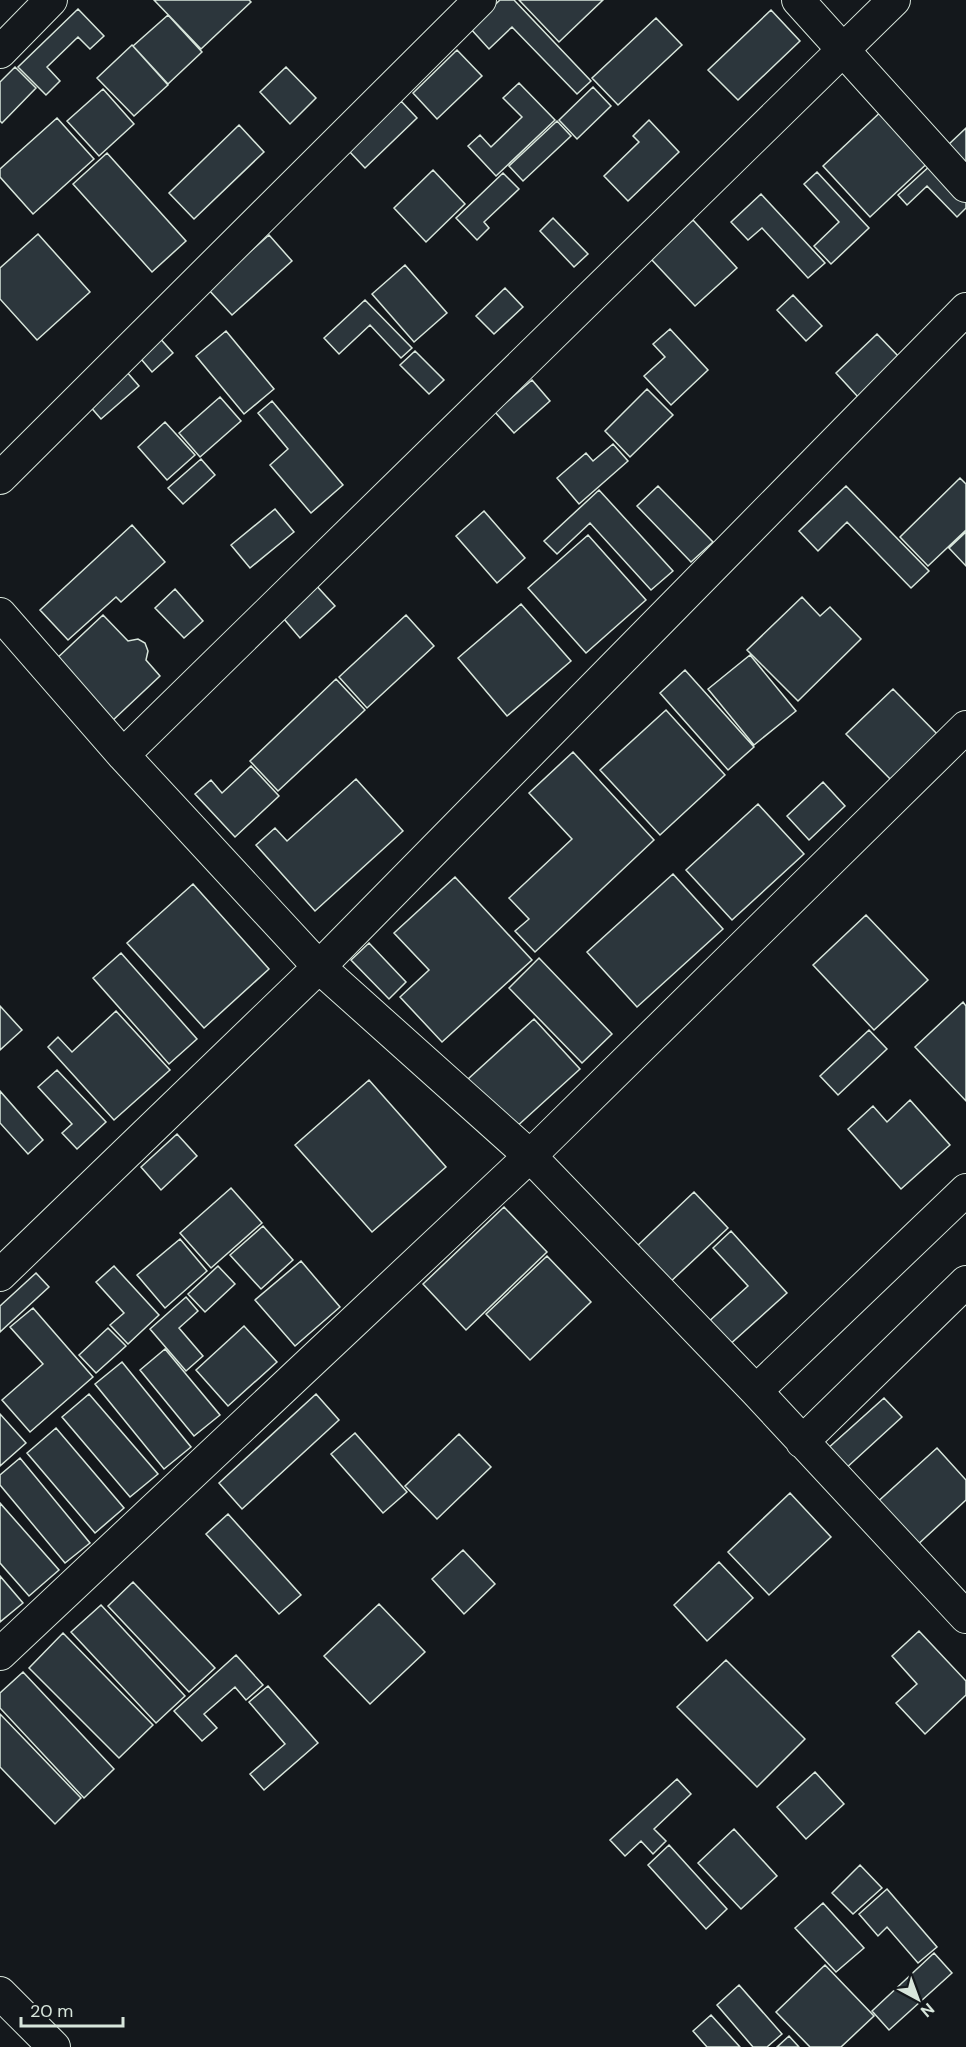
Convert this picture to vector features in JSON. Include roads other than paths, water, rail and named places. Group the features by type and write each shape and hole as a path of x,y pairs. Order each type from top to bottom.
{"street":[{"path":"0,52 51,0"},
{"path":"0,478 480,0"},
{"path":"798,0 966,186"},
{"path":"123,755 894,0"},
{"path":"0,1275 320,967 966,309"},
{"path":"0,614 123,755 320,967 530,1156 756,1391 966,1617"},
{"path":"0,1654 530,1156 966,727"},
{"path":"756,1391 966,1190"},
{"path":"802,1442 966,1282"},
{"path":"0,1993 54,2047"}]}
